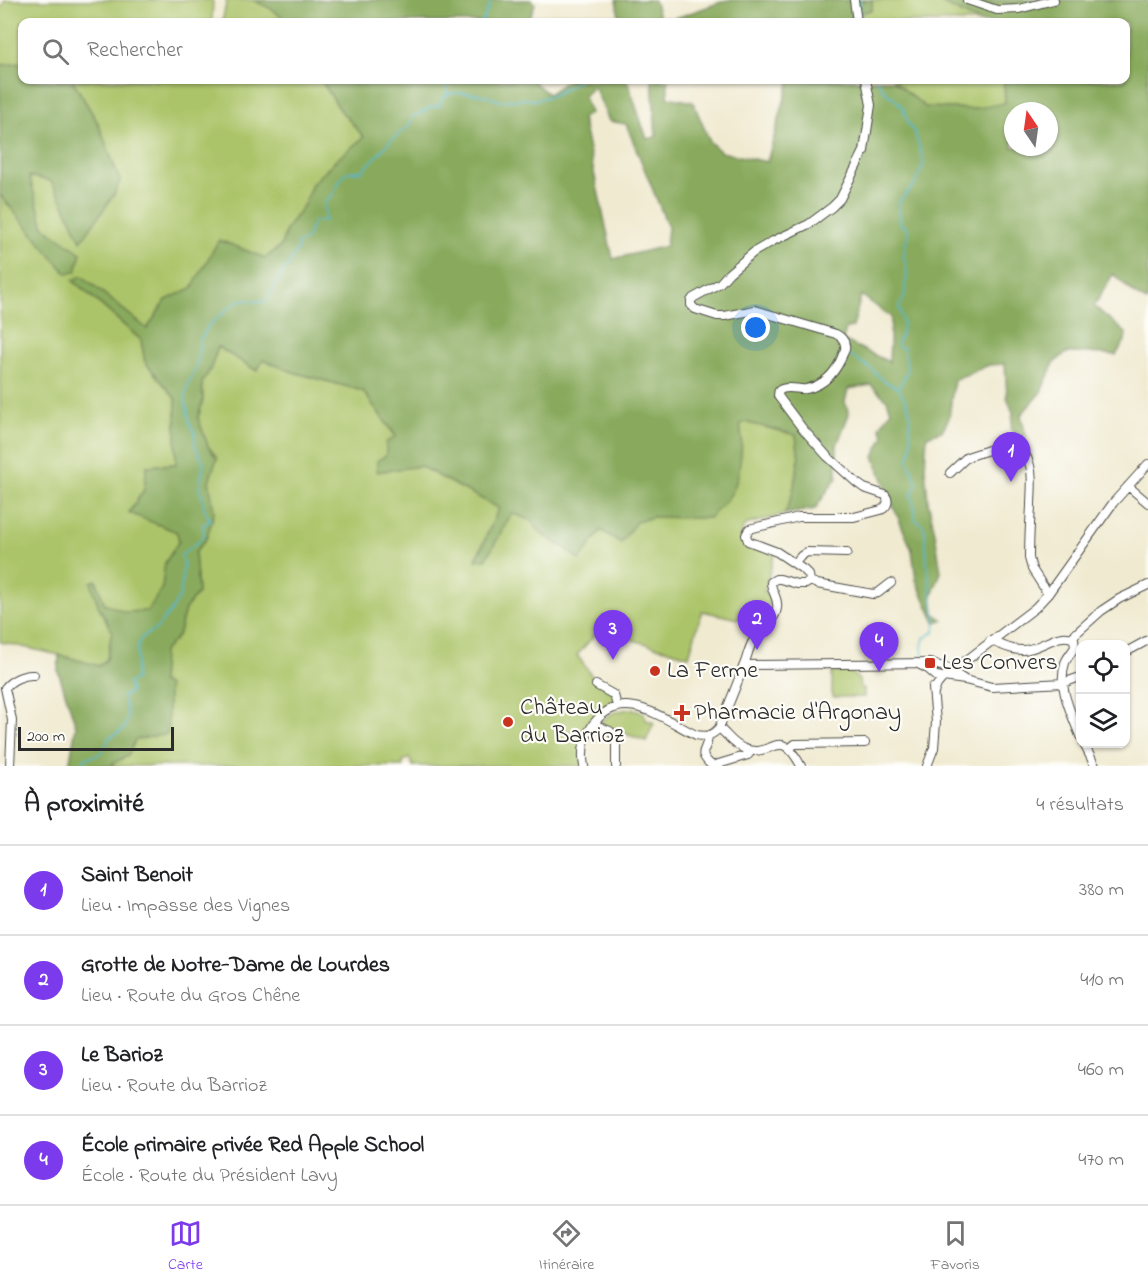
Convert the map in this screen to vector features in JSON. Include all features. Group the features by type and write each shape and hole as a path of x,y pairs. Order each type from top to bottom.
{"street":[{"path":"854,0 856,18"},
{"path":"968,0 997,10 1019,9 1054,0"},
{"path":"810,581 807,572 795,563 773,549 748,541 746,535 752,528 799,517 861,516 881,510 888,503 885,495 864,488 827,456 779,399 778,393 784,388 810,388 831,376 837,368 845,342 836,334 755,310 717,316 695,309 691,301 720,283 754,252 809,224 840,200 864,151 871,115 867,84"},
{"path":"950,473 967,457 1001,446 1011,446 1026,455 1032,479 1029,558 1032,569 1048,594"},
{"path":"927,766 934,748 936,722 934,693 940,677 1025,616 1048,594 1113,503 1148,464"},
{"path":"1128,486 1148,503"},
{"path":"795,563 807,552 847,553"},
{"path":"584,766 583,747 593,724 607,711 617,706 642,708 696,735 714,734 719,728 754,640 772,621 776,613 777,598 770,585 776,579 802,584 810,581 873,594 891,583"},
{"path":"1072,637 1101,611 1148,585"},
{"path":"990,641 1011,650 1026,650 1062,636 1072,637 1075,647 1065,662 1063,683 1065,697 1076,726"},
{"path":"1130,649 1148,640"},
{"path":"914,663 940,677 966,680 992,687 1063,683 1076,678"},
{"path":"744,665 930,663 966,680"},
{"path":"10,766 12,720 5,688 21,677 34,675"},
{"path":"596,685 614,695 617,706"},
{"path":"593,724 610,731 616,737 616,766"},
{"path":"719,728 733,743 751,751 781,745 790,748 801,766"},
{"path":"706,736 707,744 703,754 712,766 748,755 751,751"},
{"path":"790,748 795,744 865,743"},
{"path":"1086,748 1095,766"}],"green space":[{"path":"5,0 213,0 212,18 18,18 18,63 3,65 0,64 0,10"},
{"path":"227,0 253,0 283,18 223,18"},
{"path":"253,0 531,0 535,4 530,18 283,18"},
{"path":"616,0 654,0 660,18 619,18"},
{"path":"727,0 872,0 872,10 854,14 854,18 675,18"},
{"path":"872,0 935,0 973,18 854,18 854,14 872,10"},
{"path":"935,0 1148,0 1148,302 1136,295 1113,274 1094,306 1126,333 1125,341 1116,355 1066,353 1054,363 1041,392 1021,415 1032,461 1011,428 1013,413 1007,397 1005,364 989,365 954,380 949,418 942,431 927,436 925,468 928,501 941,572 932,595 934,613 943,620 935,622 916,580 912,550 874,456 884,436 880,427 891,411 887,400 871,385 848,389 845,402 849,414 837,445 837,477 815,509 785,514 793,492 799,459 796,435 745,422 740,425 741,449 735,485 728,498 709,518 653,517 636,522 621,543 601,530 580,560 564,547 544,536 530,520 512,513 486,559 476,560 499,508 420,466 377,472 377,461 386,455 386,443 396,436 363,391 293,372 263,360 257,371 218,347 210,370 202,382 203,400 198,418 208,446 217,458 209,481 214,512 207,537 195,553 198,593 185,609 178,636 163,652 161,682 168,686 168,734 135,740 128,756 113,763 112,766 69,766 76,726 58,671 59,655 99,666 107,659 112,631 98,605 91,582 96,580 104,603 125,612 148,611 162,588 165,563 179,541 177,532 129,513 144,490 147,466 176,464 176,399 145,362 141,340 73,280 82,276 147,329 166,300 192,288 219,240 265,258 281,246 286,230 305,203 312,184 364,137 341,111 324,84 537,84 548,94 562,84 628,84 647,139 656,137 652,84 668,84 668,97 693,102 710,142 721,152 767,162 789,84 898,84 925,107 973,109 1004,103 1004,156 1058,156 1058,102 1005,102 1004,84 1130,84 1130,18 973,18","holes":["594,86 609,121 626,124 668,227 666,246 613,259 582,118 590,113 584,96","861,295 891,317 889,362 843,340 846,328 853,327"]},
{"path":"18,63 18,84 75,84 98,123 120,181 114,195 81,241 51,181 29,176 44,227 81,253 76,272 66,273 0,195 0,64"},
{"path":"75,84 324,84 341,111 364,137 312,184 305,203 286,230 281,246 265,258 219,240 192,288 166,300 147,329 82,276 73,281 141,340 145,362 176,399 176,464 147,466 144,490 129,512 177,532 179,541 165,563 162,588 148,611 125,612 104,603 96,580 98,605 112,631 107,659 99,666 0,642 0,195 20,219 80,253 44,228 28,176 51,181 62,200 120,181 98,123"},
{"path":"898,84 1004,84 1004,104 973,109 925,107"},
{"path":"218,347 257,371 263,360 293,372 363,391 396,437 377,471 420,466 499,508 476,559 486,559 512,513 530,520 544,536 580,559 601,530 653,517 709,518 728,498 735,485 740,459 740,424 745,422 796,435 799,459 793,492 785,514 745,525 742,534 744,543 775,553 764,592 772,595 766,616 741,610 738,619 702,611 689,656 599,630 577,655 592,676 623,699 598,717 583,747 588,766 413,766 409,758 403,762 403,766 112,766 113,763 128,756 161,682 163,652 178,636 185,609 198,593 195,553 207,537 214,512 209,481 217,458 208,446 198,418 203,400 202,382 210,370"},
{"path":"832,672 851,672 859,680 860,688 864,688 864,697 832,697"},
{"path":"631,709 644,713 646,720 654,723 646,741 600,723 614,713"}],"waterway":[{"path":"860,0 862,18"},
{"path":"484,18 491,2"},
{"path":"446,96 448,84"},
{"path":"84,766 84,759 103,751 109,738 124,729 128,717 123,696 131,692 128,683 135,680 138,645 142,637 156,629 180,596 184,562 181,555 204,537 203,525 210,521 199,488 204,463 195,446 195,433 190,424 185,398 188,384 197,366 200,340 209,325 239,300 266,302 297,250 298,243 307,239 314,221 325,221 325,202 334,193 340,180 347,172 362,171 390,141 409,126 413,116 420,114 422,110 426,112 429,107 440,106 442,98 452,93 488,96 499,101 536,100 554,95 572,84"},
{"path":"880,84 903,108 909,125 915,133 924,163 915,184 898,203 901,226 907,226 908,236 903,256 907,277 905,296 899,307 903,329 897,343 899,347 904,348 907,367 904,379 898,388 910,412 911,451 908,460 917,483 911,495 915,519 922,524 925,530 927,564 936,624 934,632 924,638 923,657"},
{"path":"849,355 870,368 884,381 898,388"}],"place":[{"name":"Saint Benoit","path":"1011,482"},
{"name":"Grotte de Notre-Dame de Lourdes","path":"757,650"},
{"name":"Le Barioz","path":"613,660"},
{"name":"Les Convers","path":"930,663"},
{"name":"La Ferme","path":"655,671"},
{"name":"École primaire privée Red Apple School","path":"879,672"},
{"name":"Pharmacie d'Argonay","path":"682,713"},
{"name":"Château du Barrioz","path":"508,722"}]}
